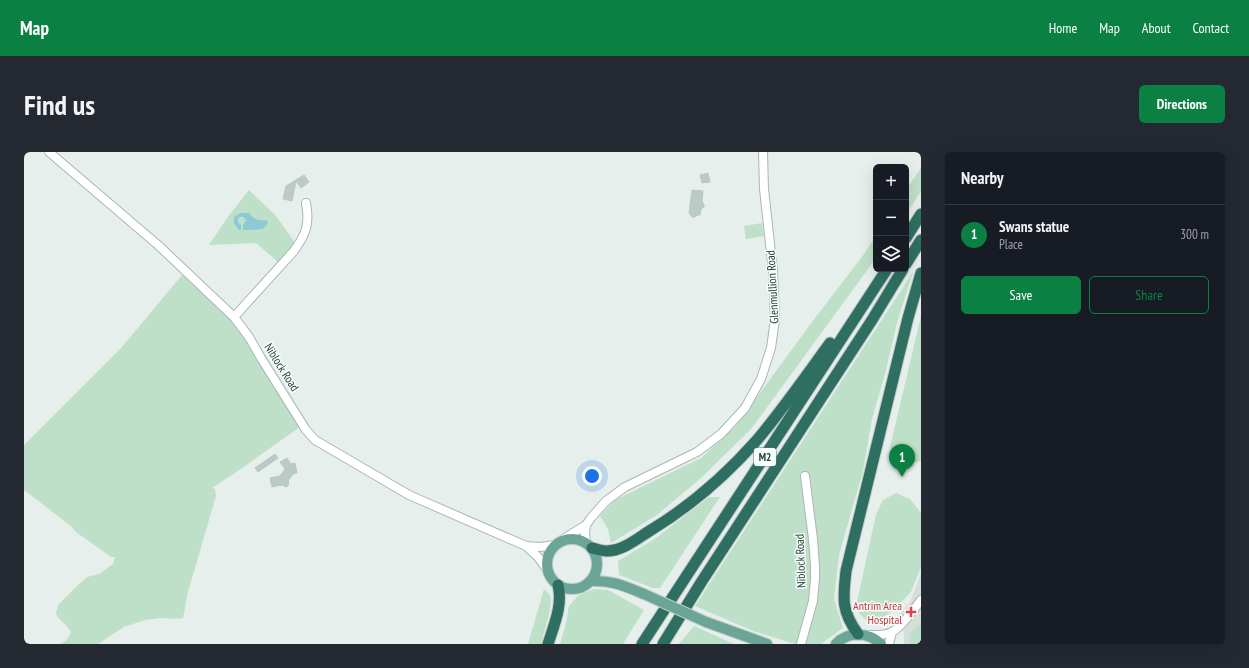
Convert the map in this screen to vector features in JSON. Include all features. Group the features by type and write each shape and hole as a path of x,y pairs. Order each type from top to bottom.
{"highway":[{"path":"907,236 921,214"},
{"path":"909,259 921,240"},
{"name":"M2","path":"642,644 885,272"},
{"name":"M2","path":"663,644 702,581 872,320 901,272"},
{"path":"862,635 850,624 843,602 846,570 906,325 921,273"},
{"path":"589,545 608,551 623,546 679,511 728,470 756,441 778,414 843,325 880,279"},
{"path":"548,644 560,603 558,585"}],"main road":[{"path":"598,563 597,570 590,582 583,587 575,589 566,589 558,585 550,576 547,564 550,550 559,542 571,538 579,539 589,545 596,555 598,563 603,571 616,583"},
{"path":"590,582 600,581 616,583 706,622 767,644"},
{"path":"836,644 847,636 862,635 873,638 881,644"}],"street":[{"name":"Niblock Road","path":"49,152 115,206 158,245 186,275 234,317 249,336 260,358 273,374 306,430 315,440 409,495 459,514 483,527 526,546 538,557 548,570"},
{"name":"Glenmullion Road","path":"559,542 586,525 606,501 625,487 697,452 722,434 744,408 761,379 771,348 775,312 773,271 764,189 763,152"},
{"path":"234,317 300,243 307,223 308,215 306,203"},
{"name":"Niblock Road","path":"801,644 813,601 815,586 815,566 805,476"},
{"path":"586,525 585,533 589,545"},
{"path":"475,533 483,527"},
{"name":"Niblock Road","path":"526,546 540,547 559,542"},
{"path":"862,635 882,635 892,632 914,610 921,600"},
{"path":"889,644 892,632"}],"shaded area":[{"name":"Antrim Area Hospital","path":"921,573 921,644 904,644 904,632 893,622 910,602"}],"green space":[{"path":"921,168 921,191 909,210 909,200 909,186"},
{"path":"249,190 276,216 296,244 278,262 256,243 209,245 227,218","holes":["249,213 257,220 263,221 243,225 246,222 245,218 238,218 239,224 234,217"]},
{"path":"762,223 764,236 746,239 744,226"},
{"path":"873,240 873,262 752,428 701,478 657,515 611,543 608,529 600,516 615,500 701,458 735,427"},
{"path":"913,272 897,323 885,374 872,419 863,471 839,555 834,599 843,628 821,644 795,644 753,631 695,606"},
{"path":"182,275 201,290 240,331 300,427 212,488 215,489 216,496 188,592 183,618 160,618 145,620 124,627 98,644 60,644 67,640 71,632 56,614 58,605 87,577 99,574 113,564 115,557 111,557 76,532 71,526 24,490 24,445 121,348"},
{"path":"921,316 921,461 907,464 894,457 890,447"},
{"path":"896,493 910,499 921,513 921,567 911,592 893,611 878,620 866,620 859,613 857,602 876,514 883,500"},
{"path":"709,497 720,497 660,588 653,588 619,575 618,561 656,538"},
{"path":"544,589 550,596 551,605 541,644 528,644"},
{"path":"594,589 608,590 644,610 623,644 560,644 569,606 579,595"},
{"path":"921,624 921,644 909,644 910,637 915,627"},
{"path":"694,626 734,644 679,644"}],"water":[{"path":"240,213 249,213 256,220 266,220 268,223 263,229 243,230 243,225 246,220 243,217 240,217 238,222 241,225 241,230 239,230 236,227 234,217"}],"building":[{"path":"708,173 710,182 702,183 700,175"},
{"path":"304,175 309,182 301,188 296,181 292,201 283,199 286,186"},
{"path":"692,190 703,191 702,202 704,207 701,209 700,215 695,217 692,217 689,213"},
{"path":"275,454 278,458 258,472 255,468"},
{"path":"287,458 291,464 295,463 297,473 293,474 288,481 288,486 286,487 282,485 272,487 270,478 280,476 285,469 280,462"}],"place":[{"name":"Swans statue","path":"902,477"},
{"name":"Antrim Area Hospital","path":"911,612"}]}
